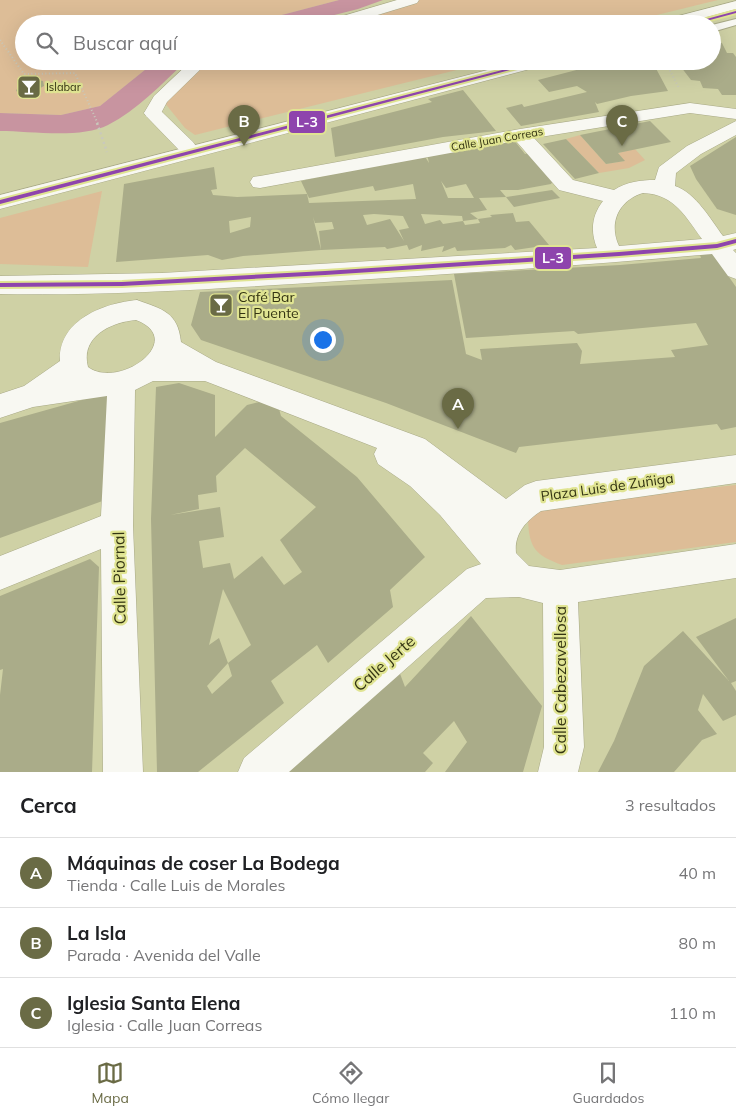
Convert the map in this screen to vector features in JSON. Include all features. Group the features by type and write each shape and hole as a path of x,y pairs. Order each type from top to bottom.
{"street":[{"path":"361,15 412,0"},
{"path":"698,15 736,5"},
{"path":"721,16 736,12"},
{"path":"186,146 153,113 160,100 192,70"},
{"path":"0,194 482,70"},
{"path":"0,202 509,70"},
{"name":"Calle Juan Correas","path":"260,182 520,134 690,108 736,114"},
{"path":"665,189 666,171 694,150 736,127"},
{"path":"520,134 566,185 617,198"},
{"path":"612,256 604,244 602,232 611,202 636,187 665,189 682,200 726,243 736,270"},
{"path":"0,285 102,286 206,280 612,256 726,243"},
{"path":"109,384 84,379 75,370 72,359 74,346 87,329 107,316 140,312 176,288 206,280"},
{"path":"0,406 32,395 129,382 150,370 162,358 167,346 168,329 161,319 140,312 102,286"},
{"path":"60,287 78,291 88,296 94,303 87,329"},
{"path":"167,346 206,370 415,449 509,520"},
{"path":"32,395 74,366"},
{"path":"150,370 206,370"},
{"name":"Calle Piornal","path":"109,384 118,526 124,772"},
{"path":"302,407 412,469 471,524 513,574 536,586 560,587 736,561"},
{"name":"Plaza Luis de Zuñiga","path":"513,574 497,552 499,535 520,505 536,496 736,469"},
{"path":"0,573 118,526"},
{"name":"Calle Jerte","path":"258,772 479,581 513,574"},
{"name":"Calle Cabezavellosa","path":"558,772 564,748 560,587"}],"lane":[{"path":"721,26 736,22"}],"path":[{"path":"0,40 15,61"},
{"path":"21,70 24,74 75,74 102,134"},
{"path":"670,70 690,108"}],"shaded area":[{"path":"0,0 339,0 282,15 15,15 15,70 145,70 100,106 61,115 0,113"},
{"path":"339,0 383,0 334,15 282,15"},
{"path":"418,0 718,0 657,15 371,15"},
{"path":"145,70 176,70 139,104 119,119 97,129 70,133 0,131 0,113 61,115 100,106"},
{"path":"196,70 457,70 195,135 185,128 164,102"},
{"path":"580,135 606,164 624,161 618,153 635,149 645,160 629,168 599,173 566,139"},
{"path":"102,191 88,267 0,264 0,218"},
{"path":"736,485 736,542 562,565 540,554 532,544 530,537 528,519 540,506"}],"building":[{"path":"721,43 727,53 733,53 736,57 736,95 722,95 718,89 703,88 700,81 691,80 683,70 721,70"},
{"path":"576,70 657,70 668,91 631,96 597,104 595,102 599,112 521,126 506,108 522,104 524,107 587,92 577,86 549,92 538,80"},
{"name":"Islabar","path":"32,79 43,81 44,86 31,93 22,94 16,91 19,84"},
{"path":"463,90 496,131 443,137 335,157 331,128 432,102 428,99"},
{"path":"650,121 671,142 618,153 625,161 606,164 580,135"},
{"path":"736,137 736,215 717,209 696,179 690,166"},
{"path":"513,139 525,154 529,153 553,181 551,184 518,190 500,190 506,197 479,198 487,210 470,213 478,219 492,217 490,215 513,213 516,222 529,221 549,245 515,250 511,245 505,248 457,251 455,247 442,252 444,246 421,251 422,245 409,250 407,245 387,249 385,247 243,256 222,260 208,255 116,262 124,184 214,167 217,189 211,190 213,195 237,197 307,194 309,203 416,199 413,184 375,191 373,186 309,198 301,181 424,155 429,163 427,154","holes":["441,181 446,188 466,184 474,198 448,198","421,214 462,216 463,221 443,224 440,220 425,224","363,215 403,216 409,228 399,230 404,241 390,219 367,225","251,217 250,227 230,233 229,221","313,217 315,223 332,222 334,229 319,231 321,250","478,219 480,223 465,225 463,221"]},
{"path":"566,139 599,173 575,179 543,144"},
{"path":"552,190 560,198 514,207 506,197"},
{"path":"713,254 736,287 736,427 721,430 717,424 519,447 516,453 386,403 201,340 191,325 200,292 452,280 466,354 482,360 480,349 577,343 582,351 580,364 675,357 671,350 708,345 696,323 578,334 574,331 466,338 454,274 620,265 701,258 700,255"},
{"path":"179,383 215,395 215,437 247,405 259,402 279,409 281,416 357,477 425,557 390,590 393,607 328,663 317,645 271,681 284,703 198,772 157,772 151,519 156,387","holes":["245,448 316,507 280,540 302,572 284,585 262,556 234,579 230,563 203,568 199,541 224,537 220,507 170,515 199,509 198,495 217,492 216,476","223,589 251,645 228,663 219,638 209,645","228,663 232,676 212,694 207,686"]},
{"path":"107,393 108,499 0,538 0,423"},
{"path":"90,559 99,567 92,772 0,772 0,695 3,669 0,670 0,596"},
{"path":"471,616 542,706 523,772 445,772 467,742 454,721 423,753 433,763 425,772 288,772 399,671 405,687"},
{"path":"736,618 736,681 731,683 736,691 736,715 723,721 703,694 698,710 717,734 702,740 674,772 598,772 614,741 644,666 683,631 729,681 696,637"}],"transit line":[{"name":"L-3","path":"721,16 736,12"},
{"name":"L-3","path":"0,202 507,70"},
{"name":"L-3","path":"0,285 122,284 325,273 619,254 717,246 736,241"}],"place":[{"name":"Islabar","path":"29,87"},
{"name":"La Isla","path":"244,146"},
{"name":"Iglesia Santa Elena","path":"622,146"},
{"name":"Café Bar El Puente","path":"221,305"},
{"name":"Máquinas de coser La Bodega","path":"458,429"}]}
